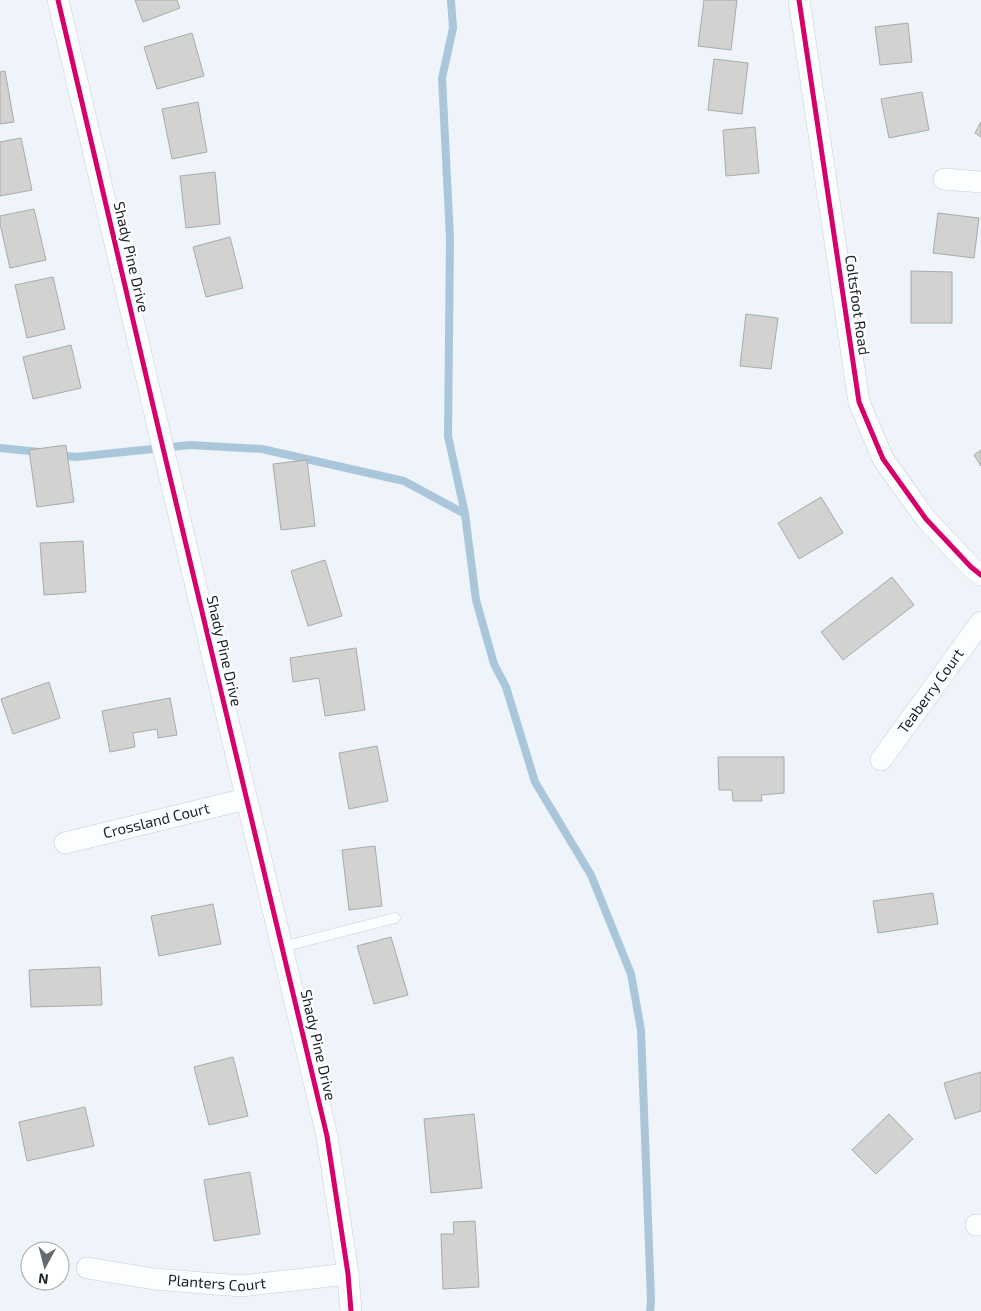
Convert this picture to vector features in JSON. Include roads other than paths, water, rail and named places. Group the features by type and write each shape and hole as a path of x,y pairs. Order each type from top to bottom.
{"street":[{"name":"Shady Pine Drive","path":"58,0 327,1136 348,1274 351,1311"},
{"name":"Coltsfoot Road","path":"799,0 859,402 883,459 926,519 981,575"},
{"path":"944,179 981,182"},
{"name":"Teaberry Court","path":"881,760 981,622"},
{"name":"Crossland Court","path":"65,843 246,798"},
{"name":"Planters Court","path":"87,1268 154,1279 241,1286 348,1274"}],"lane":[{"path":"282,947 395,918"}],"waterway":[{"path":"451,0 453,28 442,78 450,239 448,436 465,514 476,600 494,664 506,687 535,782 591,875 631,974 641,1030 650,1311"},
{"path":"57,455 76,457 190,445 262,449 404,481 465,514"},
{"path":"0,448 39,452"}]}
